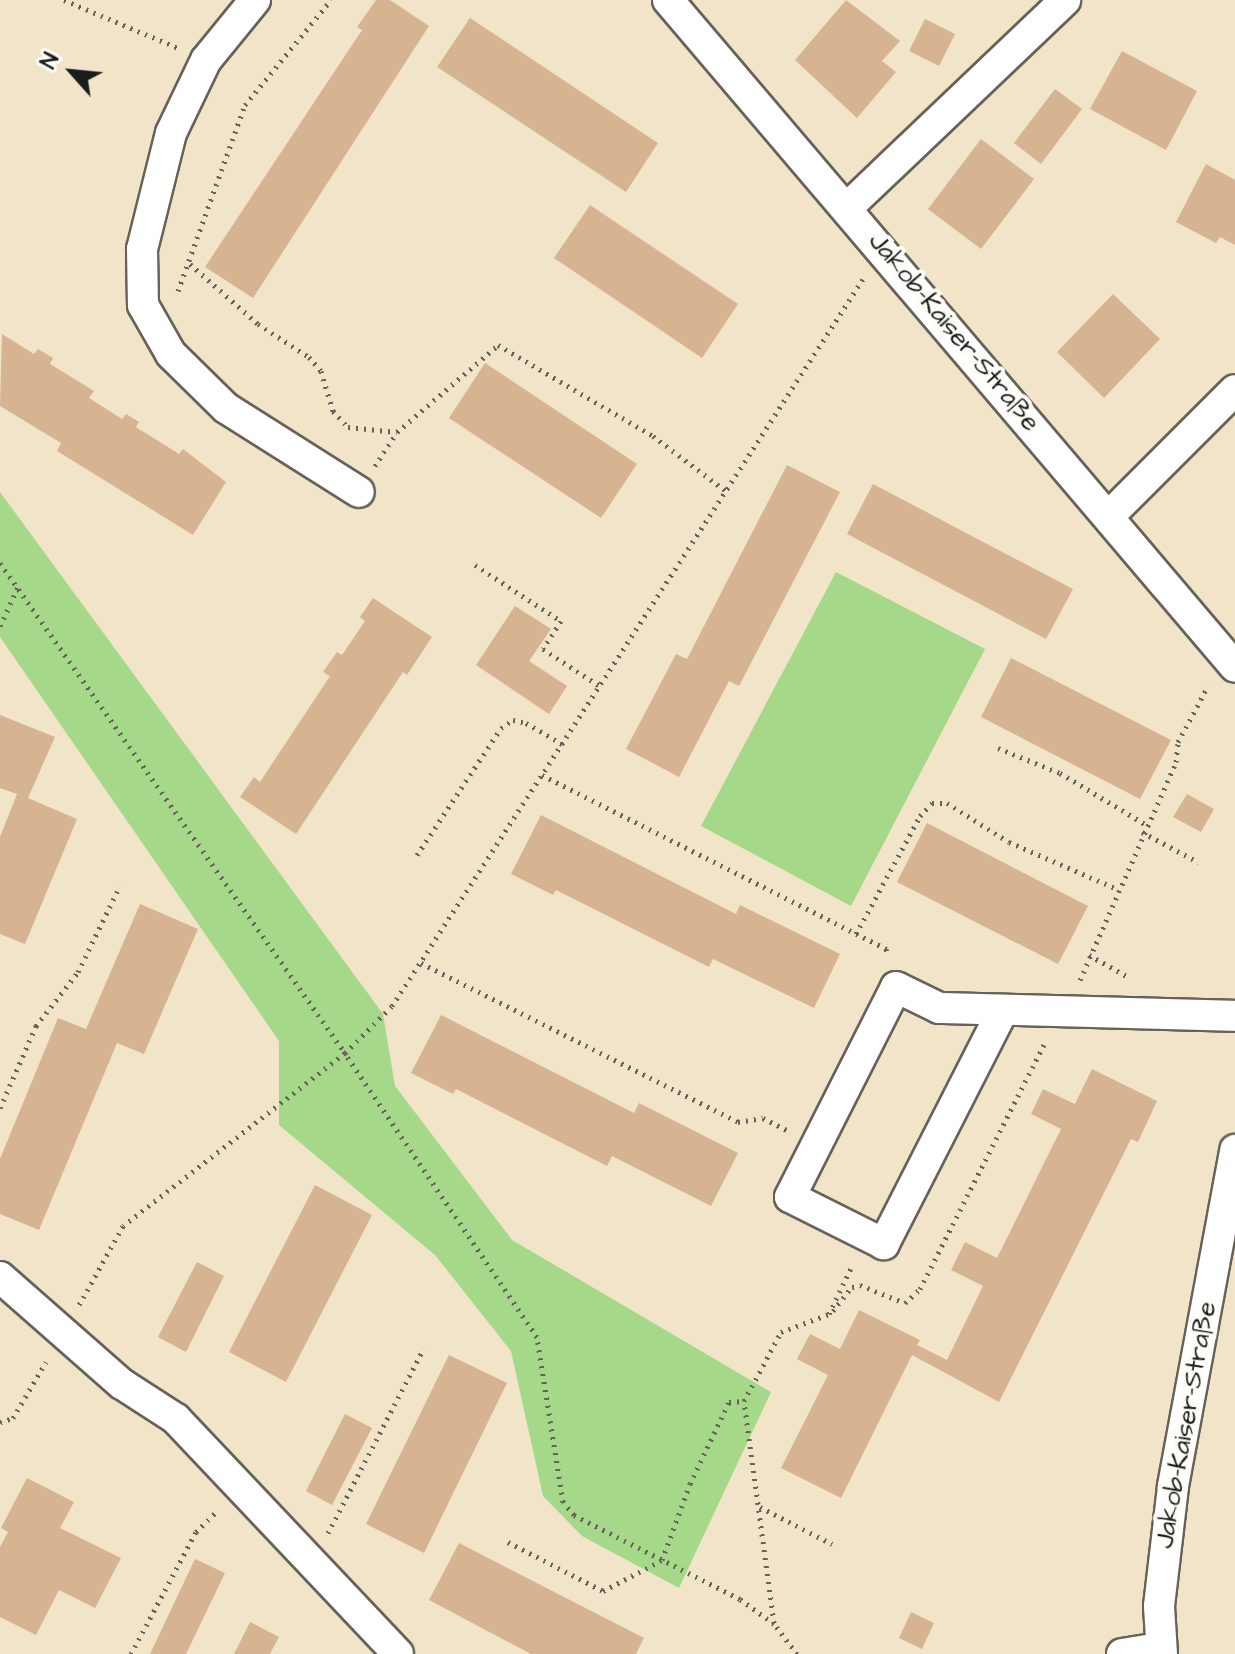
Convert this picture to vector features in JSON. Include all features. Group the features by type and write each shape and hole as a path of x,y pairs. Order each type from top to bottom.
{"street":[{"path":"255,0 206,60 171,133 142,249 139,284 154,329 171,354 226,408 359,492"},
{"name":"Jakob-Kaiser-Straße","path":"668,0 848,207 1230,660"},
{"path":"848,207 1065,0"},
{"path":"1109,516 1235,390"},
{"path":"1003,1010 884,1244 790,1197 896,987 939,1008 1235,1016"},
{"name":"Jakob-Kaiser-Straße","path":"1162,1651 1160,1581 1173,1486 1235,1150"},
{"path":"0,1277 122,1384 176,1419 398,1654"},
{"path":"1122,1654 1162,1651"}],"path":[{"path":"64,0 206,60"},
{"path":"154,329 190,264 245,105 331,0"},
{"path":"0,1422 13,1418 123,1226 345,1053 392,1006 883,249"},
{"path":"190,264 258,324 309,357 321,371 333,411 348,427 397,432"},
{"path":"359,492 397,432 487,351 508,346 653,436 726,491"},
{"path":"0,563 345,1053 537,1337 563,1502 574,1515 705,1579 774,1624 797,1654"},
{"path":"475,565 561,621 543,649 600,686"},
{"path":"0,626 19,586"},
{"path":"774,1624 744,1401 781,1332 829,1314 852,1287 860,1285 905,1303 920,1289 1065,1011 1142,832 1176,762 1178,742 1230,660"},
{"path":"417,855 501,728 513,720 526,723 562,744"},
{"path":"998,748 1060,773 1146,824"},
{"path":"542,775 886,949 896,987"},
{"path":"856,934 920,816 932,803 947,803 1009,842 1117,889"},
{"path":"1142,832 1198,862"},
{"path":"0,1108 36,1026 78,972 120,886"},
{"path":"1089,955 1136,981"},
{"path":"421,963 738,1122 763,1118 816,1144"},
{"path":"829,1314 849,1272"},
{"path":"313,1563 424,1348"},
{"path":"508,1542 603,1591 662,1560 690,1484 729,1402 744,1401"},
{"path":"131,1654 196,1532 242,1486"},
{"path":"759,1507 832,1544"}],"green space":[{"path":"0,492 383,1014 395,1086 512,1240 771,1392 679,1588 582,1536 543,1496 511,1351 435,1255 279,1125 279,1041 0,637"},
{"path":"836,572 985,649 851,906 701,826"}],"building":[{"path":"376,0 390,0 429,26 253,298 205,267 362,30 357,27"},
{"path":"846,0 900,41 882,61 896,72 857,118 795,60"},
{"path":"470,18 658,143 626,192 437,67"},
{"path":"925,19 955,34 939,66 909,51"},
{"path":"1122,51 1197,91 1166,150 1090,109"},
{"path":"1055,89 1082,109 1041,164 1014,143"},
{"path":"981,139 1034,179 981,249 928,209"},
{"path":"1206,164 1235,180 1235,245 1220,237 1216,243 1176,222"},
{"path":"590,205 738,304 702,358 554,258"},
{"path":"1113,294 1160,339 1104,398 1057,352"},
{"path":"2,334 34,354 38,349 53,358 50,364 94,391 89,398 122,419 126,414 139,422 136,427 179,454 183,449 226,482 193,535 57,451 61,443 0,406"},
{"path":"485,363 637,464 601,518 449,418"},
{"path":"787,465 840,492 739,686 729,681 679,777 626,749 676,654 687,659"},
{"path":"873,484 1073,589 1046,639 847,534"},
{"path":"373,598 432,637 407,675 403,672 296,834 240,797 254,777 260,782 330,676 323,672 337,652 342,655 365,621 360,617"},
{"path":"515,606 551,629 529,661 567,686 549,714 476,665"},
{"path":"1011,658 1171,740 1140,799 981,717"},
{"path":"0,715 55,737 28,798 77,819 25,944 0,934 0,837 17,794 0,788"},
{"path":"1187,794 1214,809 1201,832 1173,817"},
{"path":"541,815 736,914 740,905 840,954 814,1008 713,959 709,967 556,890 553,895 511,874"},
{"path":"927,823 1088,906 1058,964 897,882"},
{"path":"140,904 198,929 144,1054 117,1043 39,1230 0,1214 0,1159 58,1018 86,1029"},
{"path":"441,1015 634,1113 639,1103 738,1153 711,1206 612,1156 607,1166 456,1089 453,1094 411,1073"},
{"path":"1092,1069 1157,1101 1138,1142 1131,1139 999,1402 912,1355 841,1498 781,1468 828,1375 797,1359 810,1334 840,1349 859,1310 920,1340 917,1345 947,1360 983,1286 951,1270 965,1242 997,1258 1061,1129 1031,1114 1043,1089 1075,1104"},
{"path":"315,1185 372,1215 286,1382 229,1352"},
{"path":"197,1262 224,1276 186,1352 158,1337"},
{"path":"449,1355 507,1383 424,1553 366,1524"},
{"path":"345,1414 372,1428 332,1505 306,1491"},
{"path":"27,1478 74,1502 60,1528 121,1558 95,1608 59,1590 36,1635 0,1617 0,1547 8,1532 1,1528"},
{"path":"459,1543 644,1638 636,1654 531,1654 429,1600"},
{"path":"195,1559 225,1573 186,1654 150,1654"},
{"path":"911,1612 934,1623 922,1649 899,1638"},
{"path":"250,1622 279,1637 270,1654 234,1654"}]}
